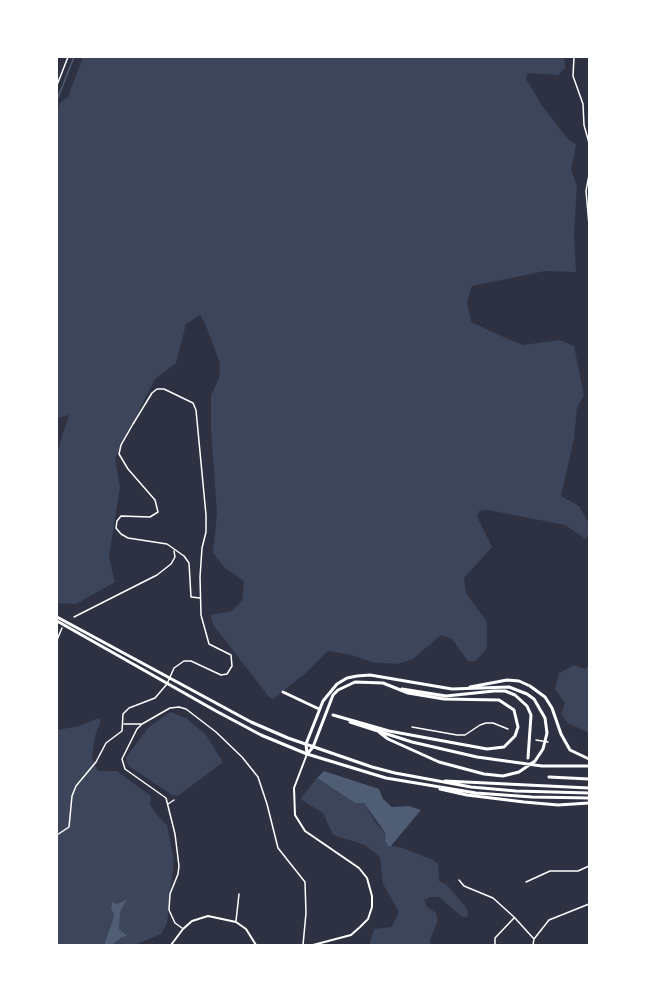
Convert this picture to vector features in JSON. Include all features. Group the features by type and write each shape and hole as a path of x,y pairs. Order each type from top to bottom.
{"highway":[{"path":"57,619 251,722 313,747 387,771 425,779 589,791"},
{"path":"57,619 167,684 261,735 307,754 387,778 415,783 501,795 589,798"},
{"path":"307,754 306,744 323,701 337,684 347,678 357,676 370,675 452,689 509,687 534,699 545,718 547,733 543,749 527,768 512,774 484,774 438,762 388,739 379,732"},
{"path":"462,689 507,680 519,681 530,686 545,697 552,708 561,734 570,750 587,758"},
{"path":"307,754 313,747 329,702 338,690 355,682 372,681 408,693 444,699 499,700 514,710 518,721 511,741 504,747 487,749 400,734 333,715"},
{"path":"396,688 446,696 494,691 505,691 515,695 527,706 531,715 528,758"},
{"path":"283,692 333,715 379,732 469,756 531,765 589,766"},
{"path":"549,777 589,779"},
{"path":"415,783 467,795 524,802 558,805 589,804"}],"street":[{"path":"57,85 68,57"},
{"path":"574,57 573,76 583,104 584,125 589,142"},
{"path":"589,176 586,191 589,225"},
{"path":"589,365 589,386"},
{"path":"57,835 69,827 72,796 76,786 96,762 106,743 122,731 123,714 129,708 155,698 167,684 174,668 184,661 191,661 221,675 227,674 232,666 231,655 209,644 200,598 202,548 207,515 196,410 193,403 157,388 133,424 121,446 120,454 128,469 155,500 158,512 150,517 121,516 116,528 128,538 166,544 184,556 189,563 191,597 200,598"},
{"path":"74,617 157,575 171,564 175,557 174,551"},
{"path":"57,640 62,628"},
{"path":"168,804 174,800 166,798 125,769 122,759 133,735 142,724 170,708 186,709 216,732 242,757 258,777 278,848 304,882 306,913 303,945"},
{"path":"412,727 457,735 465,735 486,723 493,723 508,729"},
{"path":"123,724 142,724"},
{"path":"536,740 548,742"},
{"path":"307,754 294,788 295,815 305,831 359,868 366,878 372,896 372,907 368,918 351,935 314,945"},
{"path":"166,798 175,834 178,866 178,874 170,894 169,913 175,923 183,929"},
{"path":"526,882 549,871 578,871 589,866"},
{"path":"459,880 464,886 493,898 534,939"},
{"path":"236,922 239,894"},
{"path":"533,945 534,939 549,920 589,904"},
{"path":"171,945 192,921 208,916 236,922 246,929 256,945"},
{"path":"495,945 495,938 514,917"}],"shaded area":[{"path":"83,57 562,57 565,61 565,68 558,75 528,73 526,79 543,107 567,138 576,145 571,170 577,186 574,233 576,272 545,271 472,286 467,302 471,322 508,339 523,345 560,340 574,346 584,395 577,408 574,439 561,496 579,506 589,524 589,532 586,539 565,525 488,510 479,511 477,517 492,547 464,578 466,593 487,622 487,648 476,661 468,661 452,639 441,635 413,659 397,664 372,662 328,651 306,673 273,699 269,697 214,626 210,615 232,611 242,601 244,581 225,568 213,553 217,513 211,395 219,378 220,363 200,315 186,324 176,363 155,379 115,458 120,487 109,557 115,582 76,604 57,603 57,452 69,415 57,418 57,108 68,97"},
{"path":"574,665 585,669 589,666 589,733 568,723 561,714 565,703 555,689 559,673"},
{"path":"170,712 186,718 206,735 223,762 178,796 172,795 126,762 126,757 149,727"},
{"path":"98,718 101,720 95,736 92,758 98,771 117,771 151,796 150,805 167,825 174,861 167,923 161,934 135,945 57,945 57,730 80,726"},
{"path":"324,771 379,789 383,799 392,807 409,806 421,810 391,846 388,846 385,840 386,834 364,803 355,803 317,778"},
{"path":"317,778 355,803 364,803 386,834 388,845 403,848 438,864 439,881 447,885 464,905 468,911 467,917 462,917 439,897 430,897 424,900 427,907 436,913 438,920 430,940 431,945 369,945 374,929 392,927 399,912 383,884 380,857 365,845 333,835 323,813 300,799"},
{"path":"127,899 120,912 119,929 127,936 112,945 104,945 114,917 111,909 112,902 117,904"}],"waterway":[{"path":"57,100 74,57"}]}
